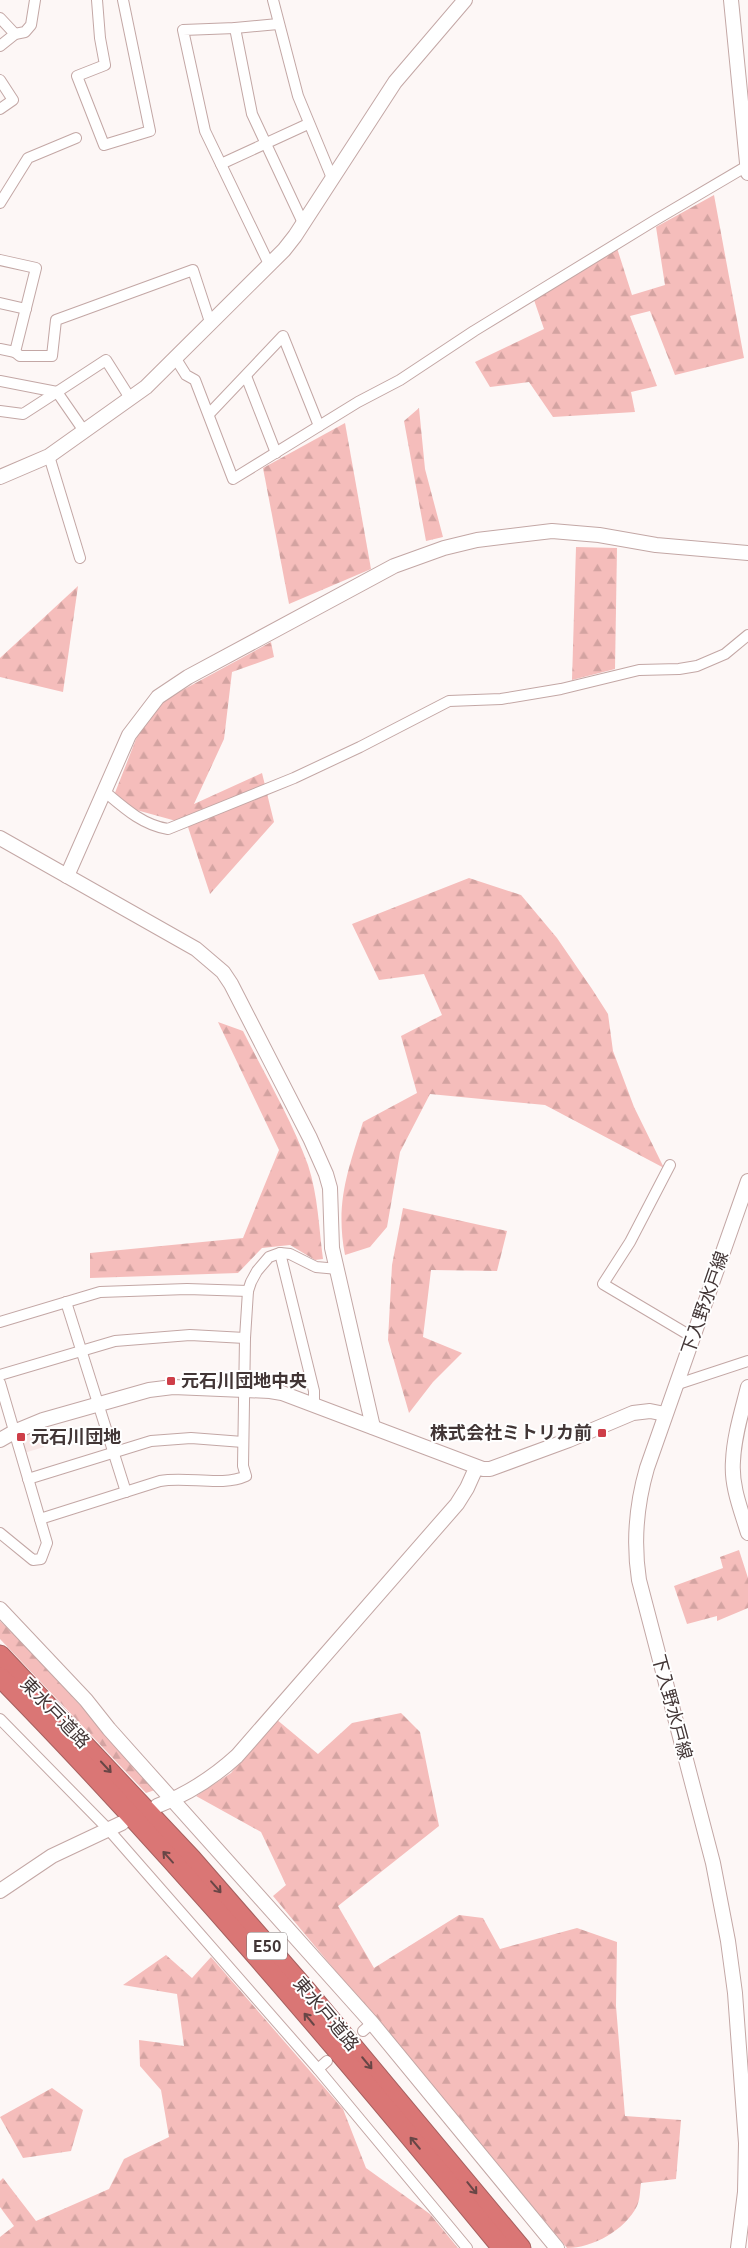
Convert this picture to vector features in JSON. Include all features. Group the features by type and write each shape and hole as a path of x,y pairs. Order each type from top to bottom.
{"highway":[{"name":"東水戸道路","path":"0,1656 76,1734 198,1866 313,1998 521,2248"},
{"name":"東水戸道路","path":"0,1677 65,1744 186,1877 502,2248"}],"street":[{"path":"0,46 15,34 25,32 31,24 35,0"},
{"path":"98,0 100,38 105,65 77,76 104,145 150,131 123,0"},
{"path":"272,0 298,96 332,178"},
{"path":"0,477 49,456 130,398 176,359 210,322 269,264 291,241 395,82 465,0"},
{"path":"176,359 186,376 195,380 233,478 358,402 400,380 474,331 747,165 731,0"},
{"path":"0,18 15,34"},
{"path":"269,264 205,131 183,30 278,24"},
{"path":"235,28 252,114 303,223"},
{"path":"0,80 13,100 0,109"},
{"path":"221,164 265,142 308,124"},
{"path":"0,203 28,158 76,138"},
{"path":"0,260 36,268 15,352"},
{"path":"0,349 15,352 20,356 52,356 56,320 193,270 210,322"},
{"path":"0,303 26,309"},
{"path":"208,414 283,336 319,426"},
{"path":"0,411 23,414 106,360 130,398"},
{"path":"246,376 276,452"},
{"path":"0,381 56,392 84,431"},
{"path":"49,456 80,558"},
{"path":"67,876 104,791 137,723 158,697 394,566 444,548 477,540 552,531 599,535 656,545 748,553"},
{"path":"104,791 134,815 154,827 168,829 294,778 369,743 449,700 501,699 561,689 639,670 679,669 697,666 725,654 748,635"},
{"path":"0,838 184,942 210,959 223,972 250,1020 321,1159 330,1188 332,1248 373,1427"},
{"path":"670,1165 630,1242 603,1284 694,1338"},
{"name":"下入野水戸線","path":"738,2248 745,2200 746,2143 735,1993 728,1942 713,1863 639,1580 635,1548 638,1501 665,1414 694,1338 748,1181"},
{"path":"40,1519 174,1479 236,1480 246,1476 243,1466 243,1442 248,1291 260,1267 269,1257 280,1253 290,1254 316,1267 338,1269"},
{"path":"280,1253 314,1391 314,1405"},
{"path":"0,1322 100,1292 187,1289 248,1291"},
{"path":"66,1302 126,1492"},
{"path":"0,1375 115,1341 180,1336 245,1338"},
{"path":"675,1385 748,1361"},
{"path":"0,1383 47,1544 41,1559 33,1560 0,1533"},
{"path":"0,1440 43,1420 133,1393 173,1387 246,1390 282,1393 476,1468 490,1469 569,1440 642,1410 665,1414"},
{"path":"748,1387 736,1435 733,1462 736,1494 748,1534"},
{"path":"28,1479 152,1441 173,1438 243,1442"},
{"path":"157,1806 210,1779 237,1756 457,1504 476,1468"},
{"path":"0,1608 86,1700 109,1729 174,1799 557,2248"},
{"path":"0,1719 108,1829 318,2068 467,2248"},
{"path":"0,1891 52,1856 122,1823"},
{"path":"318,2068 327,2061"}],"shaded area":[{"path":"39,1430 44,1447 24,1453 20,1438"}],"green space":[{"path":"714,195 744,358 675,375 650,311 630,316 657,386 631,392 635,412 553,417 529,382 490,387 475,362 544,329 534,300 617,248 632,295 665,285 656,227"},
{"path":"419,408 425,469 443,537 426,541 404,421"},
{"path":"345,423 371,569 289,604 263,468"},
{"path":"576,547 617,548 615,669 572,680"},
{"path":"78,586 63,692 0,677 0,658"},
{"path":"271,642 274,657 232,672 224,739 194,804 262,773 274,822 210,894 187,824 111,803 140,729 166,699"},
{"path":"469,878 521,895 557,938 592,989 608,1014 613,1051 634,1107 664,1168 545,1105 430,1094 400,1152 387,1227 370,1247 345,1255 341,1219 342,1203 348,1171 363,1122 417,1093 401,1036 442,1015 424,974 379,980 352,924"},
{"path":"218,1022 243,1031 294,1131 308,1165 314,1188 323,1259 315,1260 290,1245 262,1248 238,1273 90,1278 90,1253 243,1238 279,1150"},
{"path":"403,1208 507,1231 497,1271 431,1270 423,1337 462,1353 433,1382 409,1413 388,1340 392,1265"},
{"path":"739,1550 748,1578 748,1608 717,1621 717,1616 687,1624 674,1586 723,1568 720,1557"},
{"path":"0,1621 158,1789 146,1793 0,1639"},
{"path":"401,1713 420,1732 439,1826 338,1906 374,1968 459,1915 483,1918 500,1949 577,1928 617,1942 616,2006 625,2116 681,2120 676,2179 641,2183 638,2204 632,2215 625,2223 607,2236 587,2245 567,2248 273,1896 286,1885 261,1832 196,1796 231,1773 276,1719 318,1754 352,1723"},
{"path":"166,1955 192,1978 211,1957 343,2109 366,2168 430,2214 458,2248 0,2248 0,2237 14,2226 0,2207 0,2181 3,2178 36,2221 109,2189 124,2159 169,2137 161,2090 140,2066 139,2040 184,2046 177,1994 123,1985"},
{"path":"52,2088 83,2110 71,2151 23,2158 0,2117"}],"place":[{"name":"元石川団地中央","path":"171,1381"},
{"name":"株式会社ミトリカ前","path":"602,1433"},
{"name":"元石川団地","path":"21,1437"}]}
